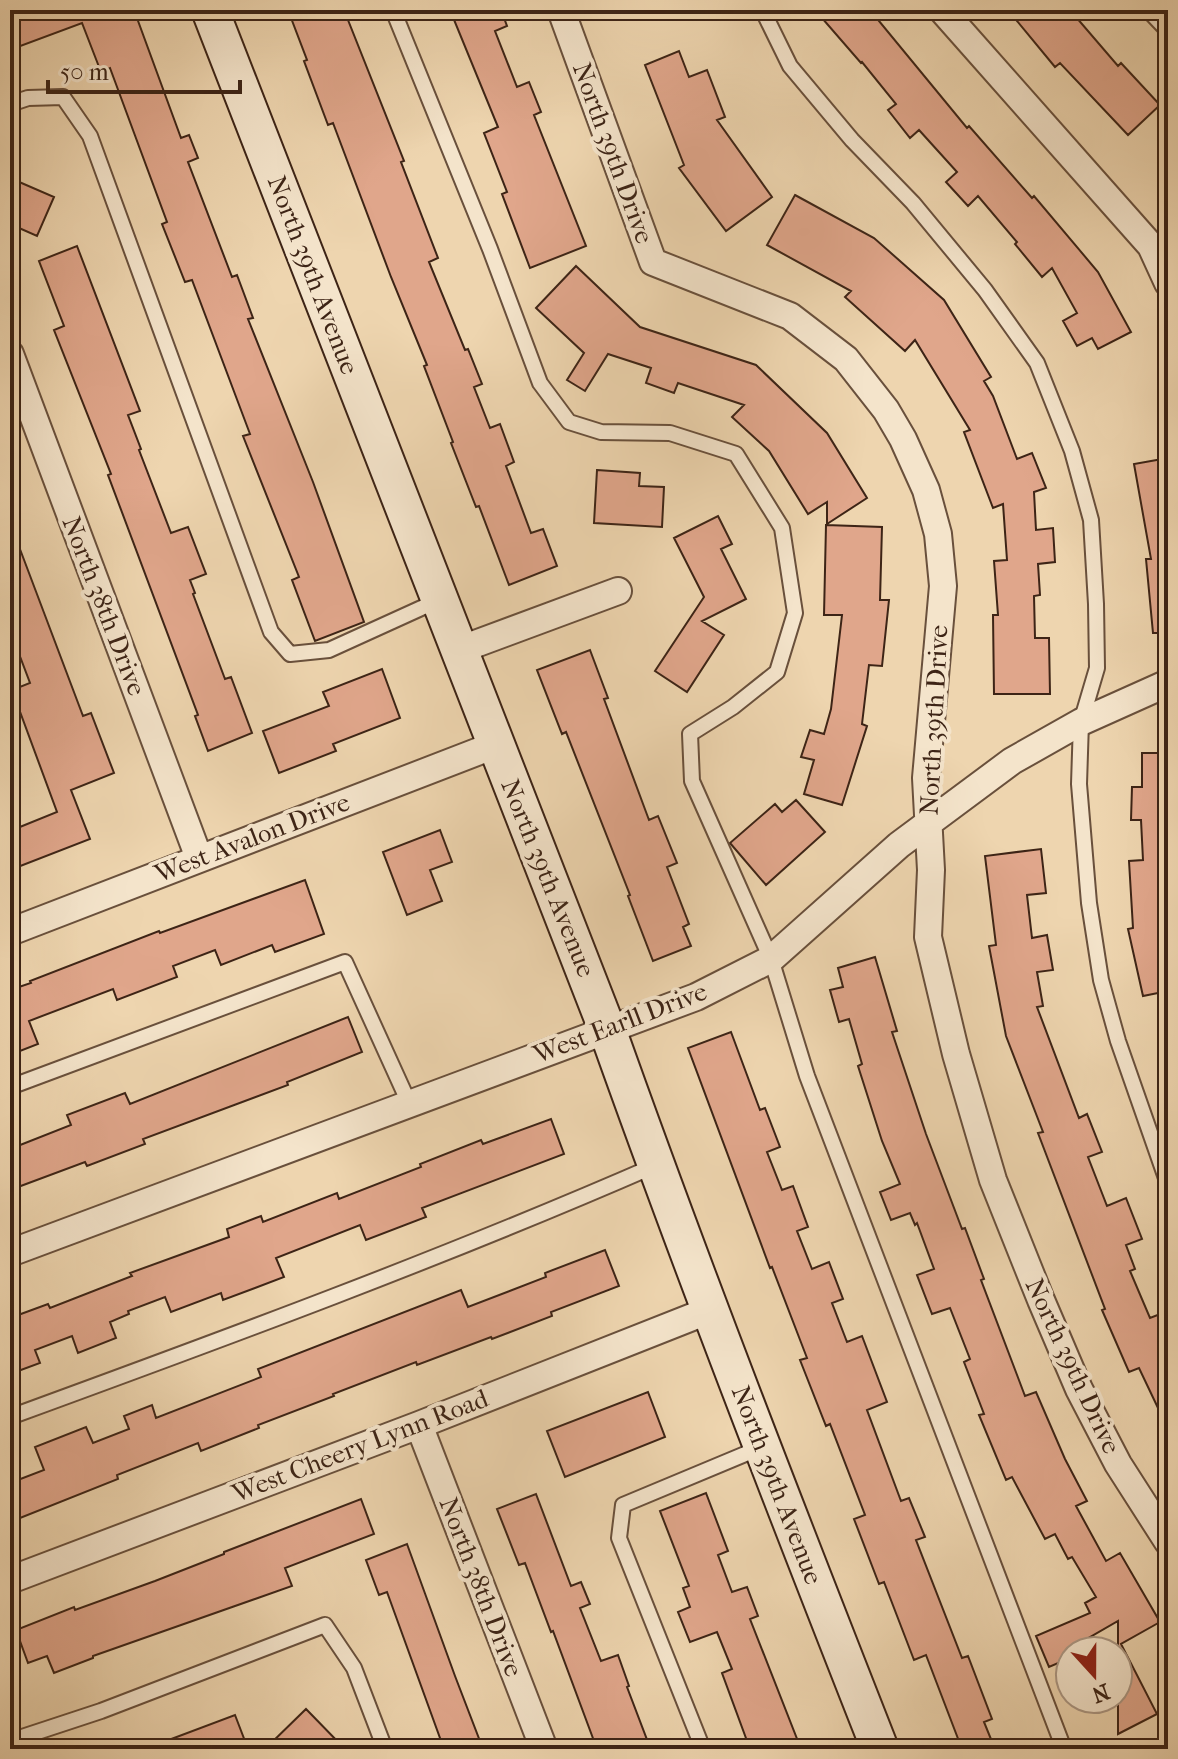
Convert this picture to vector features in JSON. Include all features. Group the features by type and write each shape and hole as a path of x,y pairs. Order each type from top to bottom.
{"street":[{"name":"North 39th Avenue","path":"210,10 607,1029 655,1165 880,1749"},
{"name":"North 39th Drive","path":"561,10 653,262 790,316 846,359 886,410 926,490 938,534 943,586 926,778 931,870 928,937 956,1054 993,1180 1079,1389 1118,1464 1168,1542"},
{"path":"942,10 1151,246 1168,283"},
{"name":"North 38th Drive","path":"10,354 199,858"},
{"path":"459,650 618,591"},
{"name":"West Earll Drive","path":"10,1253 696,997 771,959 899,845 1012,761 1081,722 1168,683"},
{"name":"West Avalon Drive","path":"10,932 495,745"},
{"name":"West Cheery Lynn Road","path":"10,1580 419,1425 710,1310"},
{"name":"North 38th Drive","path":"419,1425 544,1749"}],"lane":[{"path":"393,10 490,249 540,383 569,422 601,432 670,433 736,454 782,528 795,613 777,672 733,707 690,734 692,781 771,959 813,1090 1064,1749"},
{"path":"764,10 790,66 852,140 913,203 985,290 1037,363 1072,451 1091,520 1096,604 1097,668 1081,722 1079,784 1089,903 1101,980 1118,1041 1168,1184"},
{"path":"1148,10 1168,31"},
{"path":"10,104 28,98 63,97 90,136 271,632 290,654 329,650 439,600"},
{"path":"10,1087 345,962 409,1103"},
{"path":"10,1417 380,1279 530,1220 655,1165"},
{"path":"703,1749 619,1538 623,1505 762,1447"},
{"path":"10,1741 101,1711 325,1625 354,1668 385,1749"}],"building":[{"path":"10,10 134,10 181,138 189,135 198,158 188,162 232,277 237,275 253,318 248,319 313,482 364,622 315,641 292,580 299,577 243,436 250,434 192,280 185,282 162,224 167,222 110,68 101,72 82,23 15,48 10,35"},
{"path":"288,10 344,10 404,161 401,162 438,258 429,262 482,384 474,387 490,428 500,424 514,462 506,466 531,533 543,529 557,566 509,585 451,443 424,366 427,365 333,123 328,125"},
{"path":"450,10 501,10 507,26 495,31 517,87 529,82 541,112 534,115 586,246 530,268 502,194 507,192 484,133 498,127"},
{"path":"815,10 870,10 967,128 969,126 1032,198 1034,196 1098,272 1131,332 1098,349 1092,338 1077,346 1063,321 1077,313 1052,268 1042,277 978,196 968,206 946,182 957,172 919,130 910,138 888,110 896,104"},
{"path":"1008,10 1070,10 1118,66 1121,63 1160,105 1128,135 1060,63 1055,67"},
{"path":"679,51 689,77 707,70 725,117 717,120 772,197 726,231 679,168 684,165 645,65"},
{"path":"10,178 54,197 37,236 10,224"},
{"path":"795,195 874,238 944,300 991,377 984,381 993,396 1017,459 1032,453 1046,488 1034,492 1036,530 1053,528 1055,562 1038,564 1040,595 1034,596 1035,638 1049,638 1050,694 994,694 993,615 998,615 994,561 1007,560 1003,504 993,508 964,432 970,430 915,340 905,351 845,297 851,291 767,245"},
{"path":"77,246 140,411 128,415 139,450 171,533 188,527 206,574 190,580 193,594 225,679 231,677 252,733 208,751 195,716 198,715 108,475 111,474 54,330 64,326 39,261"},
{"path":"576,266 640,327 756,365 827,433 867,498 827,524 827,502 808,514 769,451 732,417 744,405 678,383 674,393 646,383 651,368 608,354 585,391 567,380 584,353 536,308"},
{"path":"1168,458 1168,633 1153,633 1146,559 1151,559 1134,464"},
{"path":"597,470 640,473 639,486 664,487 662,527 594,523"},
{"path":"718,516 732,544 721,549 746,599 702,621 724,635 687,692 655,671 704,597 674,538"},
{"path":"826,525 882,527 880,600 889,600 882,666 869,665 862,724 867,726 842,805 804,794 814,760 801,757 810,730 824,734 831,709 842,615 824,615"},
{"path":"12,528 83,716 91,713 114,773 71,790 90,839 10,870 10,831 57,812 12,690 30,683 10,630"},
{"path":"590,650 608,698 604,699 649,820 658,816 677,863 667,867 689,924 683,927 691,946 653,961 566,732 562,734 537,670"},
{"path":"382,669 400,718 333,744 336,751 279,773 263,731 329,706 323,692"},
{"path":"1142,753 1168,753 1168,991 1143,996 1128,929 1133,928 1129,861 1143,860 1141,820 1131,820 1132,787 1142,787"},
{"path":"796,800 825,832 766,885 730,843 775,804 782,812"},
{"path":"440,830 452,862 430,870 442,901 407,915 383,852"},
{"path":"1041,849 1046,893 1027,895 1032,938 1047,935 1053,970 1037,972 1043,1006 1037,1007 1079,1118 1087,1114 1102,1152 1088,1157 1107,1206 1126,1198 1142,1239 1126,1245 1135,1269 1130,1271 1150,1318 1168,1311 1168,1429 1139,1368 1129,1372 1102,1310 1105,1309 1038,1133 1043,1132 1006,1036 989,946 996,945 985,856"},
{"path":"305,880 324,934 275,952 272,945 221,965 215,950 173,966 177,977 117,1000 113,989 29,1021 38,1044 20,1051 10,1028 10,976 16,988 159,931"},
{"path":"875,957 897,1031 892,1032 926,1134 962,1229 965,1228 984,1279 981,1280 1025,1396 1036,1392 1087,1501 1076,1506 1106,1561 1120,1553 1160,1622 1134,1637 1118,1635 1118,1621 1094,1635 1054,1635 1054,1665 1049,1667 1036,1636 1090,1613 1085,1603 1096,1597 1072,1557 1068,1559 1055,1534 1045,1539 1012,1477 1006,1480 979,1415 984,1414 964,1362 970,1359 950,1308 932,1314 917,1275 934,1269 917,1223 915,1225 910,1213 891,1220 880,1192 900,1184 882,1141 858,1066 862,1064 849,1019 839,1022 830,990 843,987 838,968"},
{"path":"348,1017 362,1052 287,1082 288,1085 143,1139 145,1144 10,1190 10,1149 71,1125 67,1115 125,1093 130,1104"},
{"path":"731,1032 760,1110 765,1108 780,1147 767,1152 782,1190 793,1186 808,1227 797,1231 812,1269 829,1262 843,1299 832,1303 847,1342 862,1336 887,1402 867,1410 901,1501 909,1498 925,1537 916,1540 962,1658 968,1656 992,1719 984,1722 995,1749 962,1749 926,1655 914,1660 884,1582 879,1584 854,1519 865,1515 830,1424 826,1426 800,1360 807,1358 688,1048"},
{"path":"551,1119 564,1154 422,1208 426,1217 366,1240 360,1225 276,1258 284,1277 223,1300 221,1293 171,1312 165,1297 128,1311 129,1314 110,1322 116,1338 78,1353 72,1336 35,1350 40,1363 10,1374 10,1318 48,1304 50,1308 132,1276 130,1273 229,1237 227,1229 261,1216 263,1222 337,1193 339,1199 481,1140 483,1144"},
{"path":"605,1250 619,1286 492,1339 417,1365 416,1362 333,1394 201,1451 198,1443 10,1522 10,1483 44,1470 35,1447 86,1427 93,1443 129,1429 124,1416 152,1405 156,1418 261,1377 258,1369 461,1290 468,1307"},
{"path":"648,1392 665,1437 565,1477 547,1431"},
{"path":"706,1493 728,1551 718,1555 732,1592 747,1587 758,1616 750,1619 801,1749 750,1749 722,1673 732,1669 717,1632 690,1642 678,1612 690,1607 683,1588 689,1586 660,1511"},
{"path":"536,1494 571,1586 581,1582 590,1604 580,1608 601,1661 618,1655 649,1745 637,1749 597,1749 525,1563 519,1565 497,1509"},
{"path":"361,1499 374,1534 285,1568 292,1586 93,1656 54,1673 47,1656 28,1663 16,1630 74,1607 75,1610 155,1581"},
{"path":"407,1544 483,1749 444,1749 387,1592 379,1595 366,1560"},
{"path":"1134,1669 1157,1714 1118,1734 1118,1715 1134,1715"},
{"path":"306,1709 345,1749 265,1749"},
{"path":"235,1715 248,1749 150,1749 150,1747"}]}
